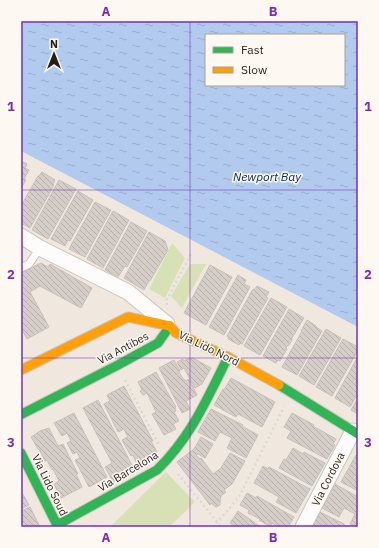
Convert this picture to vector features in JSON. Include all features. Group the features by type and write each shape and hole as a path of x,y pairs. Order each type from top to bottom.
{"street":[{"name":"Via Lido Nord","path":"21,236 40,248 128,292 170,326 176,333 228,357 292,392 356,432"},
{"name":"Via Antibes","path":"21,370 128,317 170,326 158,343 118,365 22,414 21,413"},
{"name":"Via Barcelona","path":"57,526 157,470 167,462 190,432 228,357"},
{"name":"Via Cordova","path":"303,527 356,432"},
{"name":"Via Lido Soud","path":"21,453 57,526"}],"lane":[{"path":"21,268 29,264 40,248"}],"path":[{"path":"168,307 166,301 192,252"},
{"path":"213,527 239,497 292,392"}],"green space":[{"path":"172,243 185,258 165,298 149,289"},
{"path":"190,264 206,264 182,308 171,296"},
{"path":"166,472 195,502 169,527 110,527"}],"water":[{"name":"Newport Bay","path":"21,21 358,21 358,327 21,151"}],"building":[{"path":"21,161 27,164 25,168 29,170 24,179 26,180 21,188"},
{"path":"42,172 55,180 54,185 30,228 21,223 21,206 38,176"},
{"path":"59,180 76,189 48,239 32,230"},
{"path":"78,191 93,200 70,241 68,240 65,246 51,239"},
{"path":"95,202 111,210 85,257 69,249"},
{"path":"113,211 129,220 103,268 87,259"},
{"path":"131,222 147,231 127,267 125,266 118,277 105,270"},
{"path":"149,232 165,241 168,250 144,290 124,278"},
{"path":"41,263 48,267 50,264 92,288 81,308 40,286 30,292 49,327 27,339 21,328 21,273"},
{"path":"210,265 232,277 206,325 184,313"},
{"path":"238,275 246,280 244,284 250,287 224,335 209,327"},
{"path":"257,286 269,292 266,297 268,298 242,344 240,343 239,345 228,339 229,337 227,336 253,289 254,290"},
{"path":"271,298 287,307 260,355 244,346"},
{"path":"289,309 304,318 280,361 278,360 276,363 263,356"},
{"path":"307,320 322,331 297,375 282,367"},
{"path":"326,329 341,338 314,385 299,376"},
{"path":"343,339 358,347 358,350 332,396 316,387"},
{"path":"358,356 358,393 350,407 335,398"},
{"path":"193,358 211,368 202,384 195,388 184,368 181,370 177,362 183,359 183,361"},
{"path":"174,360 183,379 185,381 189,379 197,395 186,401 190,409 182,413 159,368"},
{"path":"156,372 176,407 176,411 174,412 179,421 173,424 176,429 164,435 152,414 156,412 147,393 143,395 140,391 142,390 138,382"},
{"path":"231,378 275,402 262,427 238,414 236,417 214,405"},
{"path":"124,386 153,441 151,441 157,452 140,465 138,461 136,462 133,455 131,456 122,440 128,437 124,429 118,432 104,404 110,401 107,395"},
{"path":"358,398 358,414 351,410"},
{"path":"98,400 135,471 113,482 105,467 112,463 83,408"},
{"path":"211,409 243,425 242,426 258,435 246,458 227,448 232,438 220,432 215,441 198,432"},
{"path":"74,413 107,477 89,487 75,460 80,458 77,452 73,454 67,443 71,441 67,433 62,436 54,423"},
{"path":"292,413 336,439 333,444 335,445 327,459 287,438 291,431 284,427"},
{"path":"49,428 58,446 63,444 78,474 76,474 82,487 61,498 54,484 59,481 53,469 52,470 47,460 45,461 31,437 40,431"},
{"path":"201,437 213,444 205,458 198,454 196,455 200,459 201,458 213,474 221,468 230,453 245,461 232,484 224,490 226,492 221,496 220,505 216,507 212,503 210,505 177,462 194,449"},
{"path":"293,448 325,463 312,486 279,468"},
{"path":"356,455 358,456 358,491 341,482"},
{"path":"263,466 268,469 269,467 310,489 296,513 276,502 279,497 254,483"},
{"path":"335,484 358,497 358,527 350,524 355,514 344,508 339,517 322,508"},
{"path":"21,491 29,505 21,509"},
{"path":"247,493 256,498 257,496 294,517 288,527 279,527 272,523 271,527 248,513 249,510 240,505"},
{"path":"30,507 40,527 21,527 21,511"},
{"path":"238,511 261,527 233,527 234,526 230,523"},
{"path":"320,512 344,524 348,527 312,527"}],"traffic: fast":[{"path":"21,413 22,414 118,365 158,343 170,326"},
{"path":"57,525 157,470 189,431 228,357"},
{"path":"279,385 358,434"},
{"path":"21,453 58,527"}],"traffic: slow":[{"path":"21,370 128,317 170,326"},
{"path":"170,326 176,333 228,357 279,385"}]}
